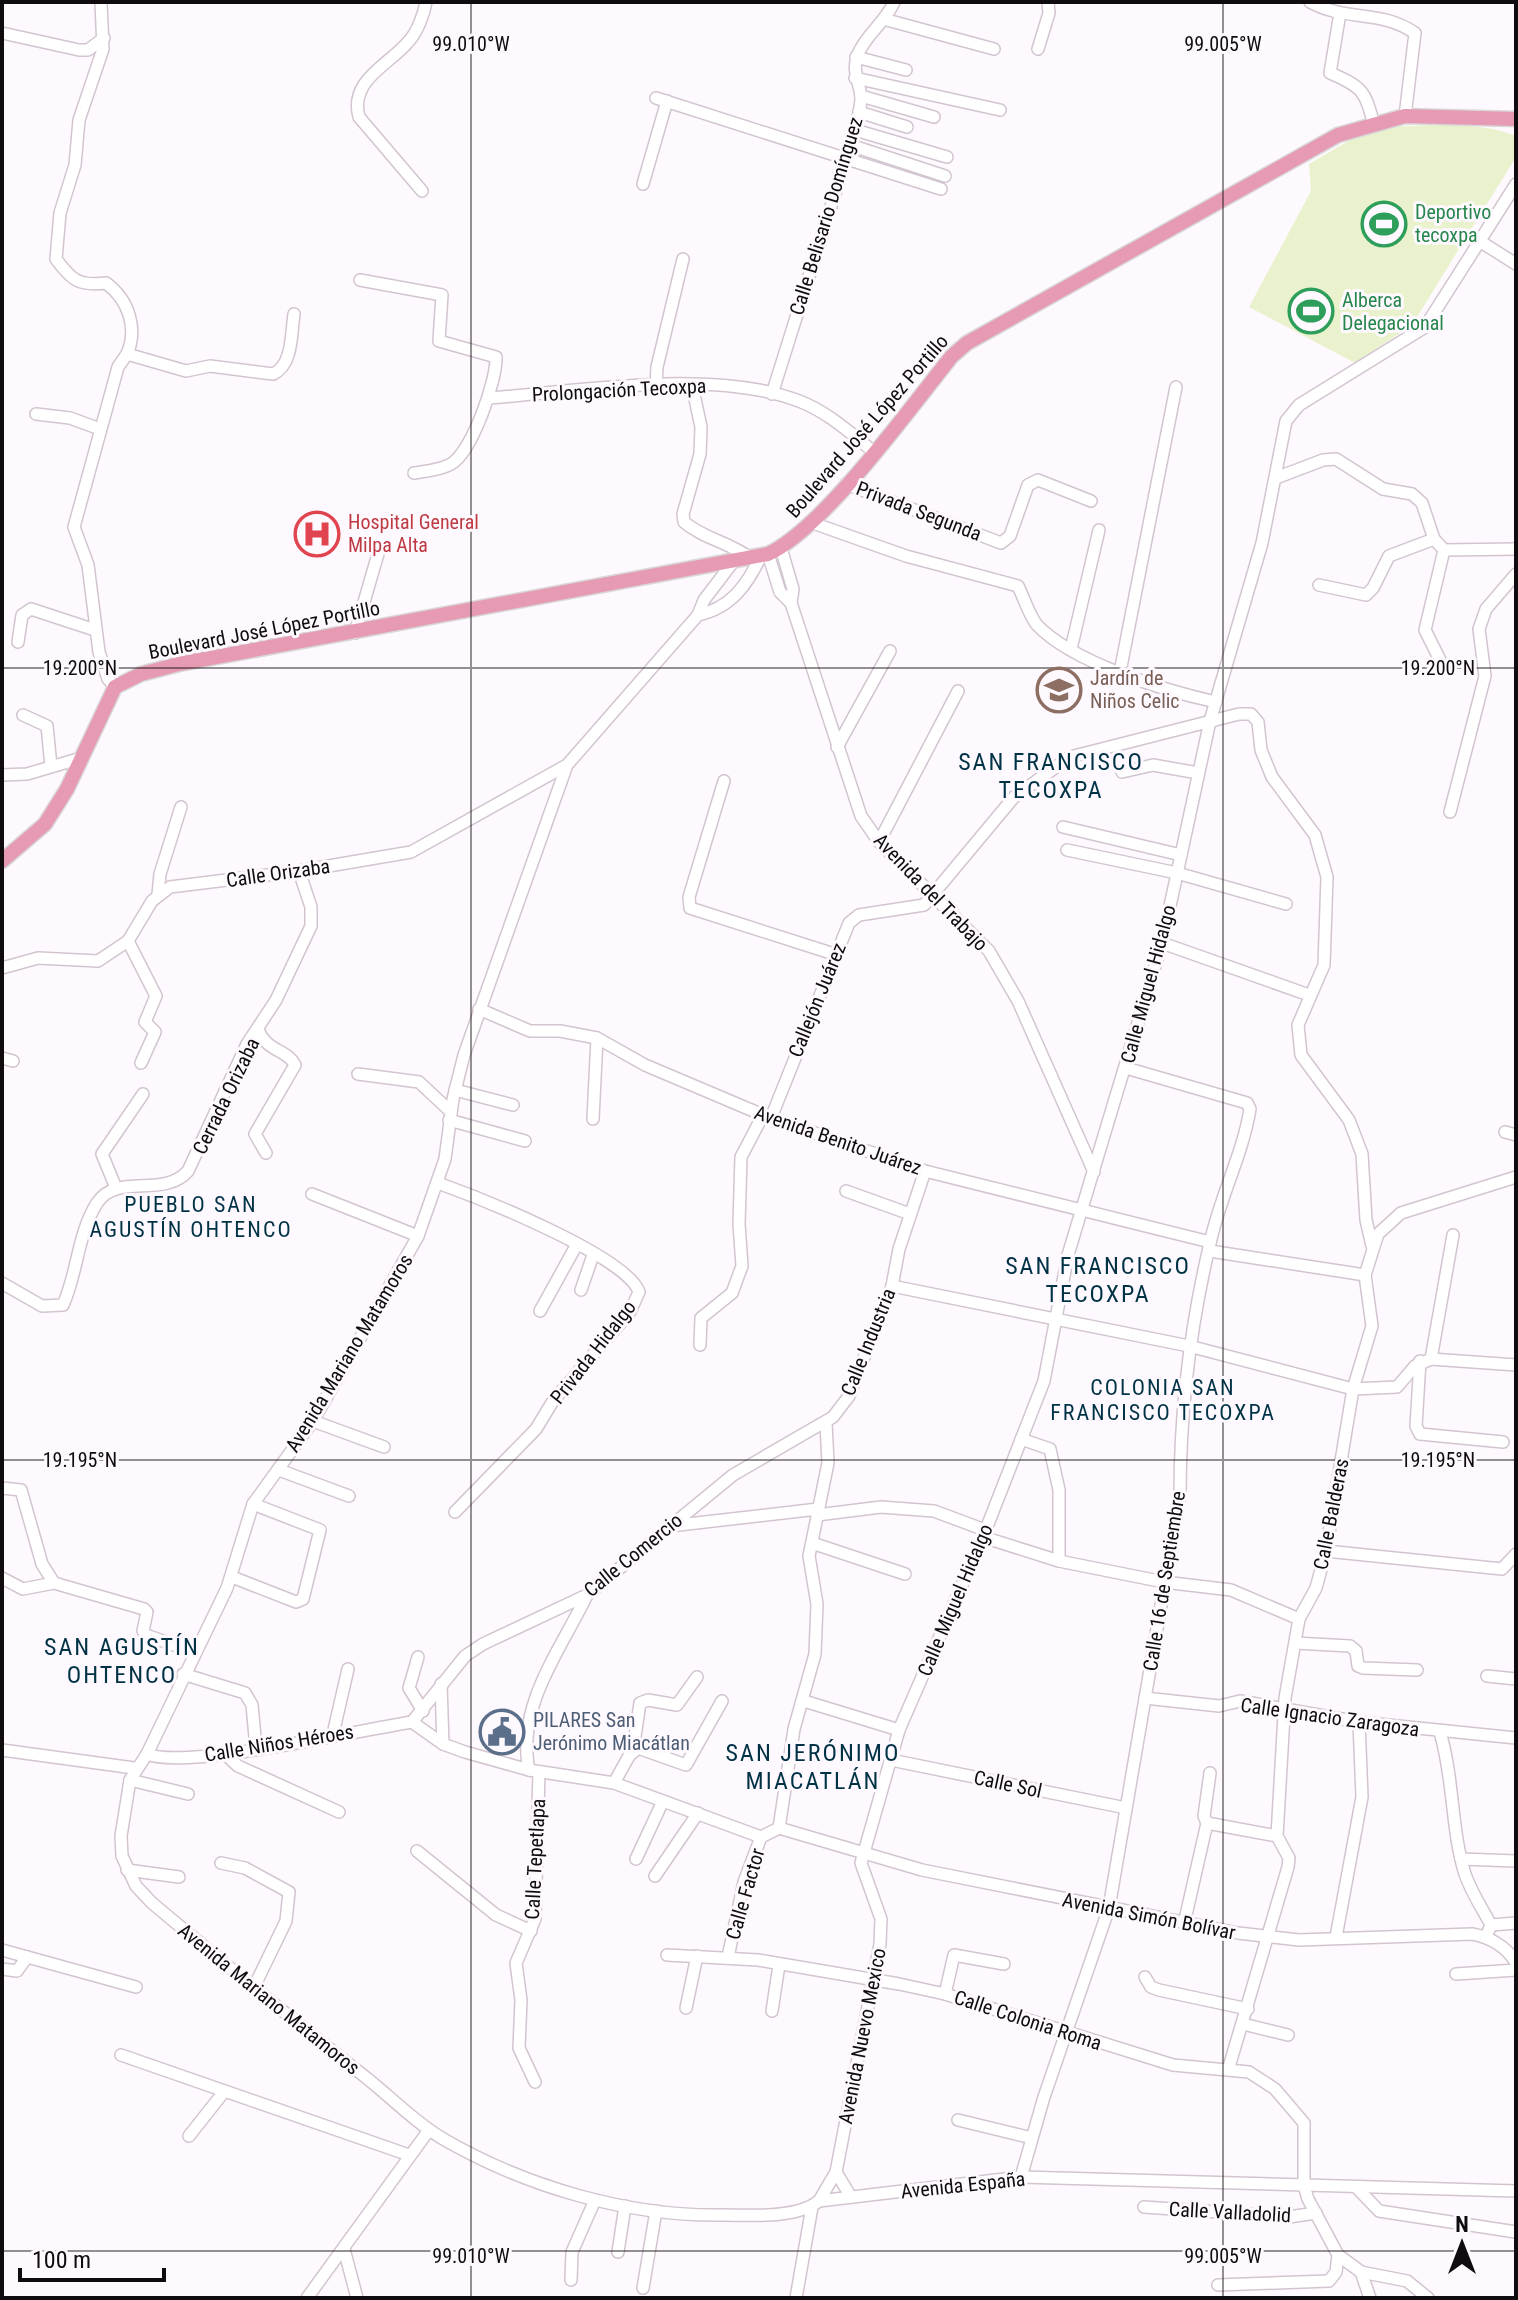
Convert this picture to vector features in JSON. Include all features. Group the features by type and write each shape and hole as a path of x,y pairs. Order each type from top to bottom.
{"main road":[{"name":"Boulevard José López Portillo","path":"115,687 141,674 179,664 765,554 810,522 874,452 952,356 967,343 1338,135 1405,116 1516,119"},
{"path":"2,861 45,824 67,789 78,759 115,687"}],"street":[{"path":"101,2 104,38 79,120 75,165 60,213 56,259 68,275 86,285 106,283 116,291 129,313 135,337 118,367 74,527 88,565 95,630 108,679 115,687"},
{"path":"422,191 359,117 357,109 363,86 375,70 410,40 426,2"},
{"path":"894,2 887,20 868,35 856,57 906,70"},
{"path":"1038,49 1049,13 1048,2"},
{"path":"1310,2 1340,13 1395,20 1415,33 1417,42 1405,116"},
{"path":"1340,13 1330,73 1355,83 1366,94 1374,125"},
{"path":"887,20 994,49"},
{"path":"2,33 79,50 88,50 104,38"},
{"name":"Calle Belisario Domínguez","path":"772,394 855,130 861,96 855,78 856,57"},
{"path":"855,78 1000,110"},
{"path":"861,96 934,117"},
{"path":"643,184 662,100 941,189"},
{"path":"859,112 907,127"},
{"path":"855,130 947,157"},
{"path":"850,145 945,176"},
{"name":"Calle Miguel Hidalgo","path":"863,1855 899,1730 984,1534 1044,1381 1068,1255 1162,943 1210,721 1262,543 1290,412 1425,327 1516,184"},
{"path":"1481,242 1516,264"},
{"path":"656,386 657,367 683,259"},
{"path":"360,280 442,295 439,341 496,357 490,398 453,463 414,473"},
{"path":"127,354 186,371 210,366 273,374 280,371 287,359 294,314"},
{"name":"Prolongación Tecoxpa","path":"490,398 718,384 798,401 830,417 874,452"},
{"path":"692,385 701,427 700,454 683,514 684,522 709,538 765,554"},
{"path":"1120,672 1176,387"},
{"path":"36,414 70,418 100,429"},
{"path":"1276,478 1323,460 1336,459 1383,489 1412,494 1422,503 1434,539 1444,550 1516,549"},
{"name":"Privada Segunda","path":"846,484 1001,543 1010,536 1028,485 1038,480 1091,501"},
{"path":"810,522 906,556 1018,586 1036,624 1071,649 1172,692 1216,702"},
{"path":"1071,649 1099,530"},
{"path":"1319,585 1366,595 1373,588 1389,556 1434,539"},
{"path":"355,633 380,547"},
{"path":"1441,662 1425,630 1444,550"},
{"name":"Avenida del Trabajo","path":"765,554 780,592 791,603 861,816 879,842 989,951 1018,1001 1094,1172"},
{"name":"Avenida Mariano Matamoros","path":"698,615 712,612 736,596 765,554"},
{"name":"Avenida Mariano Matamoros","path":"429,2130 152,1903 127,1870 121,1836 132,1774 147,1754 232,1577 253,1504 313,1421 418,1236 438,1183 455,1090 479,1009 567,765 698,615 704,600 733,562"},
{"path":"1450,812 1485,676 1479,629 1486,609 1516,574"},
{"path":"18,642 22,615 31,609 95,630"},
{"path":"837,747 890,651"},
{"path":"879,842 958,691"},
{"path":"933,896 1014,797 1070,757 1210,721 1251,714 1258,722 1261,750 1272,777 1315,835 1327,877 1324,965 1298,1025 1301,1055 1325,1092 1349,1120 1362,1154 1366,1220 1372,1246"},
{"path":"23,715 47,726 51,766"},
{"path":"2,775 27,774 78,759"},
{"name":"Calle Orizaba","path":"158,894 181,883 232,881 411,852 567,765"},
{"path":"1122,772 1153,765 1198,773"},
{"path":"724,781 689,897 690,908 834,954"},
{"path":"2,968 38,958 98,961 128,941 158,894 160,874 181,807"},
{"path":"1063,827 1181,855"},
{"path":"1067,850 1177,873 1286,904"},
{"name":"Cerrada Orizaba","path":"116,1188 172,1184 193,1162 247,1044 258,1030 311,926 311,907 299,871"},
{"name":"Callejón Juárez","path":"700,1345 701,1318 732,1293 742,1266 739,1224 741,1157 767,1116 849,923 859,915 919,908 933,896"},
{"path":"128,941 156,996 145,1022 155,1032 141,1063"},
{"path":"1162,943 1309,995"},
{"name":"Avenida Benito Juárez","path":"479,1009 530,1031 560,1031 597,1038 645,1065 767,1116 925,1171 1210,1246 1365,1275"},
{"name":"Cerrada Orizaba","path":"258,1030 269,1048 292,1059 295,1065 255,1134 266,1153"},
{"path":"593,1119 597,1038"},
{"name":"Calle 16 de Septiembre","path":"1021,2177 1065,2033 1109,1908 1180,1495 1180,1450 1189,1346 1210,1246 1249,1115 1247,1103 1126,1068"},
{"path":"358,1074 419,1082 450,1116 525,1141"},
{"path":"455,1090 513,1105"},
{"path":"2,1283 42,1306 63,1305 79,1240 98,1202 116,1188 102,1154 143,1094"},
{"name":"Calle Industria","path":"826,1423 849,1396 892,1286 910,1214 925,1171"},
{"path":"1365,1275 1372,1246 1386,1224 1401,1213 1516,1177"},
{"name":"Privada Hidalgo","path":"438,1183 501,1206 622,1270 636,1282 636,1302 553,1401 536,1429 455,1512"},
{"path":"846,1191 910,1214"},
{"path":"312,1194 418,1236"},
{"path":"1453,1235 1416,1421 1420,1434 1503,1442"},
{"path":"540,1311 576,1246"},
{"path":"581,1290 593,1255"},
{"name":"Calle Balderas","path":"1229,2067 1288,1867 1289,1858 1277,1836 1286,1709 1299,1619 1316,1588 1326,1551 1353,1389 1372,1326 1365,1275"},
{"path":"892,1286 1189,1346 1353,1389 1397,1387 1426,1360 1516,1365"},
{"path":"313,1421 384,1447"},
{"path":"826,1423 828,1463 817,1512 810,1569 817,1618 815,1654 804,1701 899,1730"},
{"name":"Calle Comercio","path":"412,1722 454,1666 483,1644 587,1595 733,1475 826,1423"},
{"path":"1021,1439 1050,1449 1059,1490 1059,1561"},
{"path":"279,1470 349,1496"},
{"path":"2,1488 21,1490 42,1564 54,1583"},
{"path":"232,1577 301,1602 319,1533 253,1504"},
{"path":"669,1526 881,1507 934,1511 984,1534 1059,1561 1164,1582 1231,1590 1299,1619"},
{"path":"812,1543 905,1574"},
{"path":"1326,1551 1502,1569 1516,1554"},
{"path":"2,1578 23,1589 54,1583 144,1609 147,1612 143,1631 146,1635 194,1652"},
{"name":"Calle Tepetlapa","path":"535,2082 522,2056 518,2039 521,2000 516,1963 531,1931 534,1771 525,1751 530,1710 587,1595"},
{"path":"1295,1643 1350,1646 1356,1651 1358,1666 1363,1668 1417,1670"},
{"path":"418,1657 409,1688 423,1711"},
{"path":"333,1734 348,1669"},
{"path":"183,1674 245,1693 252,1705 256,1748"},
{"path":"1487,1676 1516,1679"},
{"path":"614,1783 633,1750 640,1703 648,1700 677,1705 697,1677"},
{"path":"441,1683 443,1744"},
{"name":"Calle Ignacio Zaragoza","path":"1145,1698 1219,1706 1240,1701 1359,1722 1516,1738"},
{"path":"633,1750 644,1749 686,1765 722,1701"},
{"name":"Calle Factor","path":"728,1957 744,1882 761,1837 779,1828 794,1729 804,1701"},
{"path":"412,1722 443,1744 534,1771 614,1783 761,1837"},
{"name":"Calle Niños Héroes","path":"147,1754 167,1760 225,1754 412,1722"},
{"path":"1336,1937 1362,1797 1359,1722"},
{"path":"1440,1732 1450,1771 1466,1878 1489,1931 1516,1963"},
{"path":"2,1750 132,1774 188,1794"},
{"path":"225,1754 238,1766 339,1812"},
{"name":"Calle Sol","path":"891,1760 1126,1808"},
{"path":"1184,1924 1207,1823 1204,1816 1210,1773"},
{"path":"636,1859 663,1801"},
{"path":"655,1876 698,1813"},
{"path":"1207,1823 1277,1836"},
{"name":"Avenida Simón Bolívar","path":"779,1828 863,1855 950,1877 1184,1924 1267,1936 1299,1940 1459,1933 1489,1931 1516,1923"},
{"path":"417,1851 496,1915 531,1931"},
{"name":"Avenida Nuevo Mexico","path":"836,2172 881,1919 862,1873 863,1855"},
{"path":"1461,1859 1516,1861"},
{"path":"221,1863 245,1868 289,1892 286,1921 254,1987"},
{"path":"127,1870 179,1877"},
{"path":"2,1950 136,1987"},
{"name":"Calle Colonia Roma","path":"667,1955 728,1957 945,1994 1173,2065 1229,2067 1261,2079 1298,2113 1304,2123 1306,2140 1304,2186"},
{"path":"945,1994 954,1955 1004,1964"},
{"path":"686,2008 697,1956"},
{"path":"2,1969 17,1971 27,1957"},
{"path":"772,2011 779,1965"},
{"path":"1456,1974 1516,1970"},
{"path":"1145,1977 1151,1987 1159,1990 1248,2009"},
{"path":"1243,2024 1288,2035"},
{"path":"121,2055 223,2093 409,2155"},
{"path":"189,2136 223,2093"},
{"path":"958,2120 1032,2138"},
{"path":"307,2298 429,2130"},
{"name":"Avenida España","path":"429,2130 508,2170 595,2200 656,2211 739,2215 851,2197 1021,2177 1516,2191"},
{"path":"796,2298 815,2204 836,2172 851,2197"},
{"path":"1304,2186 1338,2255 1361,2272 1407,2281 1428,2298"},
{"path":"1357,2188 1379,2211 1516,2232"},
{"path":"571,2280 572,2252 595,2200"},
{"path":"618,2252 625,2206"},
{"name":"Calle Valladolid","path":"1144,2207 1289,2217 1316,2213"},
{"path":"643,2288 656,2211"},
{"path":"344,2249 357,2298"},
{"path":"1218,2285 1329,2281 1336,2272 1338,2255"},
{"path":"1361,2272 1370,2298"}],"green space":[{"name":"Deportivo tecoxpa","path":"1450,125 1500,131 1516,136 1516,157 1412,325 1355,363 1249,307 1311,191 1309,164 1350,140 1384,127"}],"place":[{"name":"Deportivo tecoxpa","path":"1384,224"},
{"name":"Alberca Delegacional","path":"1311,311"},
{"name":"Hospital General Milpa Alta","path":"317,534"},
{"name":"Jardín de Niños Celic","path":"1059,690"},
{"name":"PILARES San Jerónimo Miacátlan","path":"502,1732"}],"district":[{"name":"SAN FRANCISCO TECOXPA","path":"1051,776"},
{"name":"PUEBLO SAN AGUSTÍN OHTENCO","path":"191,1216"},
{"name":"SAN FRANCISCO TECOXPA","path":"1098,1280"},
{"name":"COLONIA SAN FRANCISCO TECOXPA","path":"1163,1400"},
{"name":"SAN AGUSTÍN OHTENCO","path":"122,1661"},
{"name":"SAN JERÓNIMO MIACATLÁN","path":"813,1767"}]}
